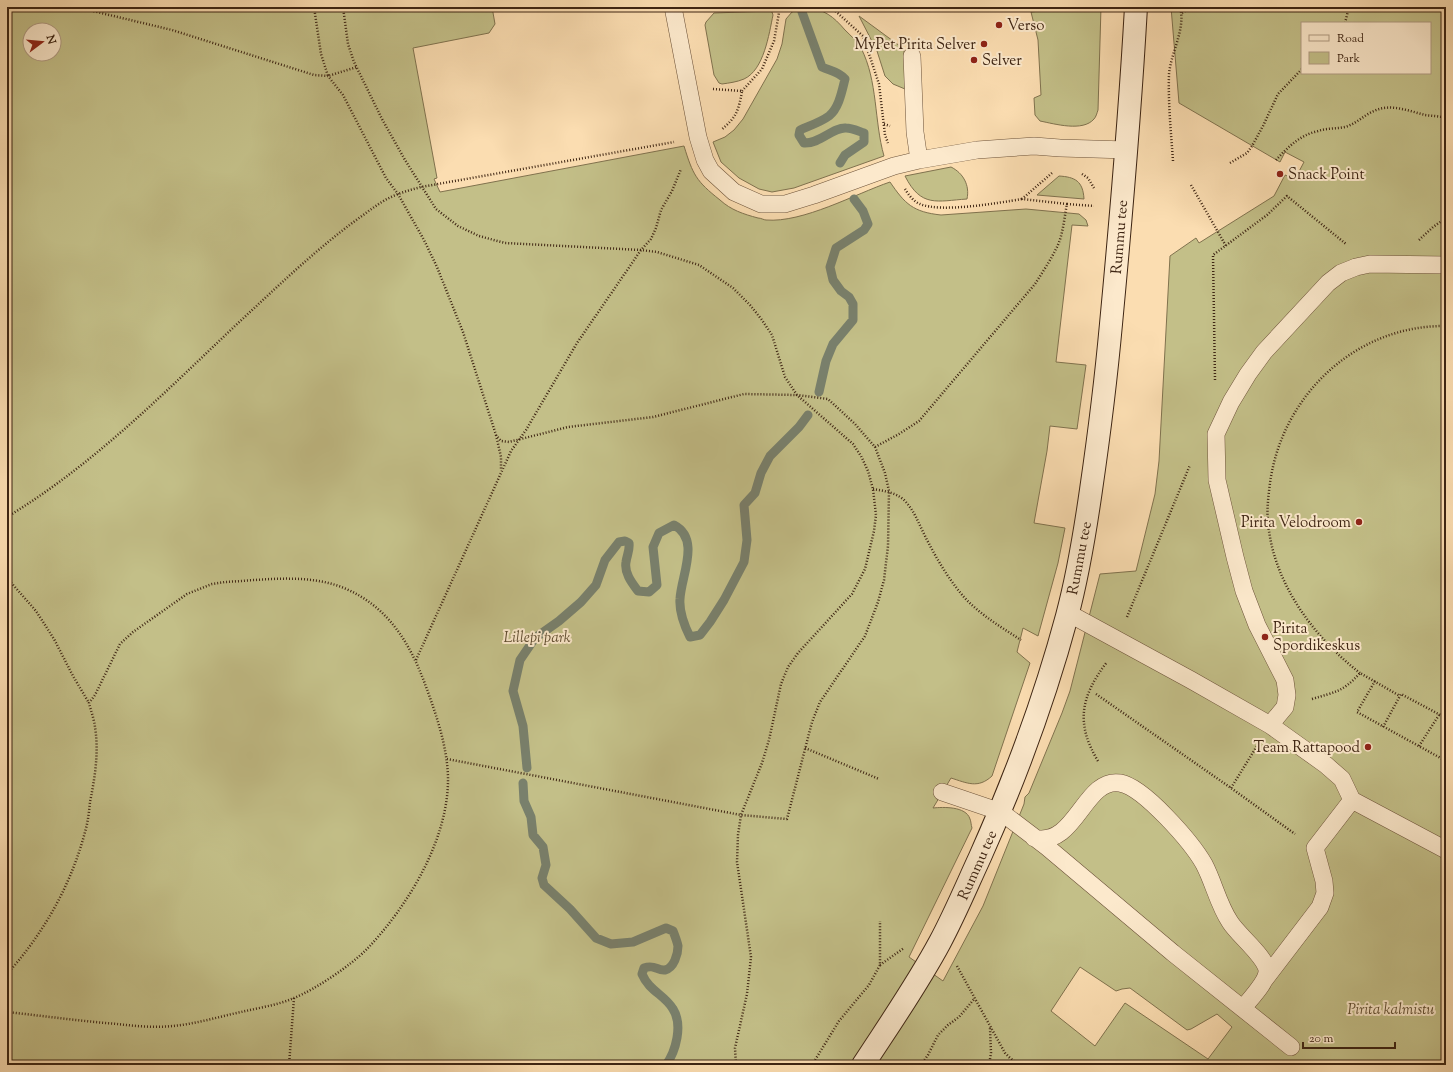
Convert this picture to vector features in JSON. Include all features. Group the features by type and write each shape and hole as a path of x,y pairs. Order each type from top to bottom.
{"main road":[{"name":"Rummu tee","path":"863,1065 908,996 939,944 956,910 1000,812 1046,688 1068,613 1082,546 1099,435 1126,150 1136,7"}],"lane":[{"path":"673,7 698,137 705,160 711,171 734,192 761,204 785,204 814,196 894,166 977,150 1034,146 1126,150"},
{"path":"912,56 915,132 919,160"},
{"path":"1270,725 1285,708 1287,695 1285,680 1257,625 1244,591 1217,480 1216,434 1231,402 1248,374 1264,352 1328,283 1341,273 1356,267 1370,264 1446,265"},
{"path":"1068,613 1270,725 1326,765 1342,779 1352,800 1446,850"},
{"path":"1034,838 1042,840 1052,838 1065,829 1102,786 1111,782 1129,785 1166,817 1191,845 1204,865 1230,922 1264,961 1267,970 1265,978"},
{"path":"942,792 1000,812 1291,1047"},
{"path":"1243,1008 1320,907 1325,893 1324,881 1315,848 1352,800"}],"path":[{"path":"76,7 172,30 314,75 328,76 357,67"},
{"path":"314,7 321,54 328,76 343,95 386,178 398,194 424,240 449,296 463,332 496,435 502,458 501,471"},
{"path":"343,7 348,44 357,67 382,120 421,187 436,209 458,226 480,236 505,243 641,250 657,252 699,265 733,288 750,305 766,325 772,336 785,377 797,395 853,444 866,466 873,489 876,515 874,532 865,569 852,594 798,653 788,667 781,684 769,740 741,814 738,834 737,862 751,957 747,994 735,1048 736,1065"},
{"path":"718,133 736,114 740,104 742,91 762,69 774,41 780,7"},
{"path":"831,7 863,36 879,84 884,124 889,148"},
{"path":"1180,7 1182,13"},
{"path":"1173,161 1169,72 1182,13 1186,7"},
{"path":"1182,13 1191,7"},
{"path":"1346,22 1349,7"},
{"path":"1230,163 1247,153 1264,126 1278,94 1301,70"},
{"path":"710,88 742,91"},
{"path":"1276,160 1292,143 1304,136 1317,131 1346,127 1373,111 1383,107 1403,109 1446,118"},
{"path":"884,124 915,132"},
{"path":"7,517 39,498 114,439 287,277 338,233 387,198 421,187 679,141"},
{"path":"416,661 511,451 520,440 577,343 641,250 651,239 661,210 672,191 682,165"},
{"path":"1079,172 1088,178 1094,187 1094,192"},
{"path":"1022,199 1052,173"},
{"path":"1191,185 1226,246"},
{"path":"905,189 919,204 941,209 1022,199 1094,206"},
{"path":"1215,388 1213,255 1267,215 1287,196 1370,264"},
{"path":"1094,202 1094,213"},
{"path":"875,447 919,421 1035,284 1057,248 1067,204"},
{"path":"1446,326 1423,327 1407,330 1384,338 1359,349 1328,371 1304,397 1288,422 1272,468 1268,494 1267,516 1269,532 1282,575 1290,592 1313,627 1342,659 1360,673 1400,696 1401,694 1446,718"},
{"path":"447,759 741,814 787,819 812,722 820,702 865,636 878,602 884,580 888,546 889,491 885,473 875,447 855,424 828,399 797,395 744,394 653,417 568,427 509,442 501,440 496,435"},
{"path":"1111,782 1089,745 1082,718 1086,701 1096,677 1111,657 1194,457 1206,442 1216,434"},
{"path":"873,489 889,491 902,499 912,509 948,578 964,597 984,615 1021,640"},
{"path":"7,578 36,611 54,639 89,704 95,727 96,766 85,831 73,870 57,904 42,930 7,974"},
{"path":"7,1012 92,1022 143,1026 173,1026 252,1010 294,998 339,972 365,951 383,931 410,893 433,848 441,827 447,795 447,759 443,737 435,711 416,661 388,617 370,602 328,582 310,579 225,582 212,584 187,594 133,632 120,644 89,704"},
{"path":"1285,708 1342,690 1360,673"},
{"path":"1375,681 1356,712 1446,761"},
{"path":"1096,694 1315,848"},
{"path":"1383,727 1400,696"},
{"path":"1420,746 1439,714"},
{"path":"1231,788 1270,725"},
{"path":"805,748 879,779"},
{"path":"812,1065 839,1021 869,985 880,965 880,921"},
{"path":"939,944 959,969 1005,1053 1013,1062 1023,1065 1034,1064 1042,1061"},
{"path":"289,1065 294,998"},
{"path":"921,1065 938,1035 959,1017 976,998"},
{"path":"988,1065 991,1053 990,1027"}],"green space":[{"name":"Lillepi park","path":"7,7 492,7 495,24 489,33 413,48 437,178 434,179 440,192 684,146 696,177 706,188 733,209 765,220 781,220 796,217 829,207 890,182 900,196 911,206 931,214 941,215 1026,209 1079,214 1086,220 1088,226 1072,225 1056,362 1086,365 1077,429 1050,426 1034,523 1065,528 1058,563 1038,636 1023,628 1017,652 1030,663 992,776 977,784 967,783 951,778 933,808 954,808 964,812 970,819 972,828 909,957 943,981 983,906 1024,804 1025,797 1029,793 1062,713 1070,691 1100,574 1136,571 1155,494 1159,461 1170,256 1196,238 1199,243 1274,196 1285,175 1295,179 1304,162 1285,152 1280,162 1179,103 1171,7 1446,7 1446,1065 7,1065","holes":["1080,967 1116,991 1130,988 1187,1030 1217,1014 1232,1027 1208,1059 1125,1003 1095,1046 1051,1011"]},
{"path":"806,7 828,14 837,21 861,48 873,87 884,156 794,188 772,192 759,189 739,178 721,162 713,142 725,137 734,130 743,119 777,59 782,44 786,19 792,12"},
{"path":"1058,7 1101,7 1098,110 1094,119 1083,125 1068,126 1040,121 1035,115 1034,98 1041,95 1038,40 1031,12 1058,9"},
{"path":"770,11 773,15 767,41 761,60 756,68 744,79 736,82 719,83 714,75 705,25 706,22 714,13"},
{"path":"859,16 904,49 905,89 893,84 885,76 877,51"},
{"path":"951,167 965,180 968,194 967,199 938,201 924,198 917,193 905,176"},
{"path":"1059,176 1070,177 1077,181 1082,188 1084,199 1037,195"}],"waterway":[{"path":"802,12 822,67 837,73 845,79 840,99 832,113 822,120 800,130 799,135 804,143 810,143 841,128 850,128 864,133 864,142 845,155 840,163"},
{"path":"819,392 826,361 833,344 853,320 853,304 849,297 841,291 833,280 830,267 836,248 864,230 868,224 863,211 854,199"},
{"path":"527,768 523,726 513,691 520,660 535,638 559,621 581,602 596,585 605,560 619,542 625,541 629,543 626,559 626,570 631,581 638,591 649,592 657,585 653,547 659,533 674,525 682,531 686,539 688,549 688,559 680,599 681,614 690,637 700,635 724,600 744,562 747,540 744,505 755,493 761,473 770,456 799,427 808,415"},
{"path":"523,783 524,801 531,817 533,835 543,847 546,865 542,878 544,885 570,909 596,938 611,944 633,942 666,928 673,931 678,946 676,957 671,967 665,970 648,967 644,968 642,974 649,985 670,1004 676,1015 678,1023 677,1038 673,1053 666,1065"}],"place":[{"name":"Verso","path":"999,25"},
{"name":"MyPet Pirita Selver","path":"984,44"},
{"name":"Selver","path":"974,60"},
{"name":"Snack Point","path":"1280,174"},
{"name":"Pirita Velodroom","path":"1359,522"},
{"name":"Pirita Spordikeskus","path":"1265,637"},
{"name":"Team Rattapood","path":"1368,747"}],"park label":[{"name":"Pirita kalmistu","path":"1391,1009"}]}
